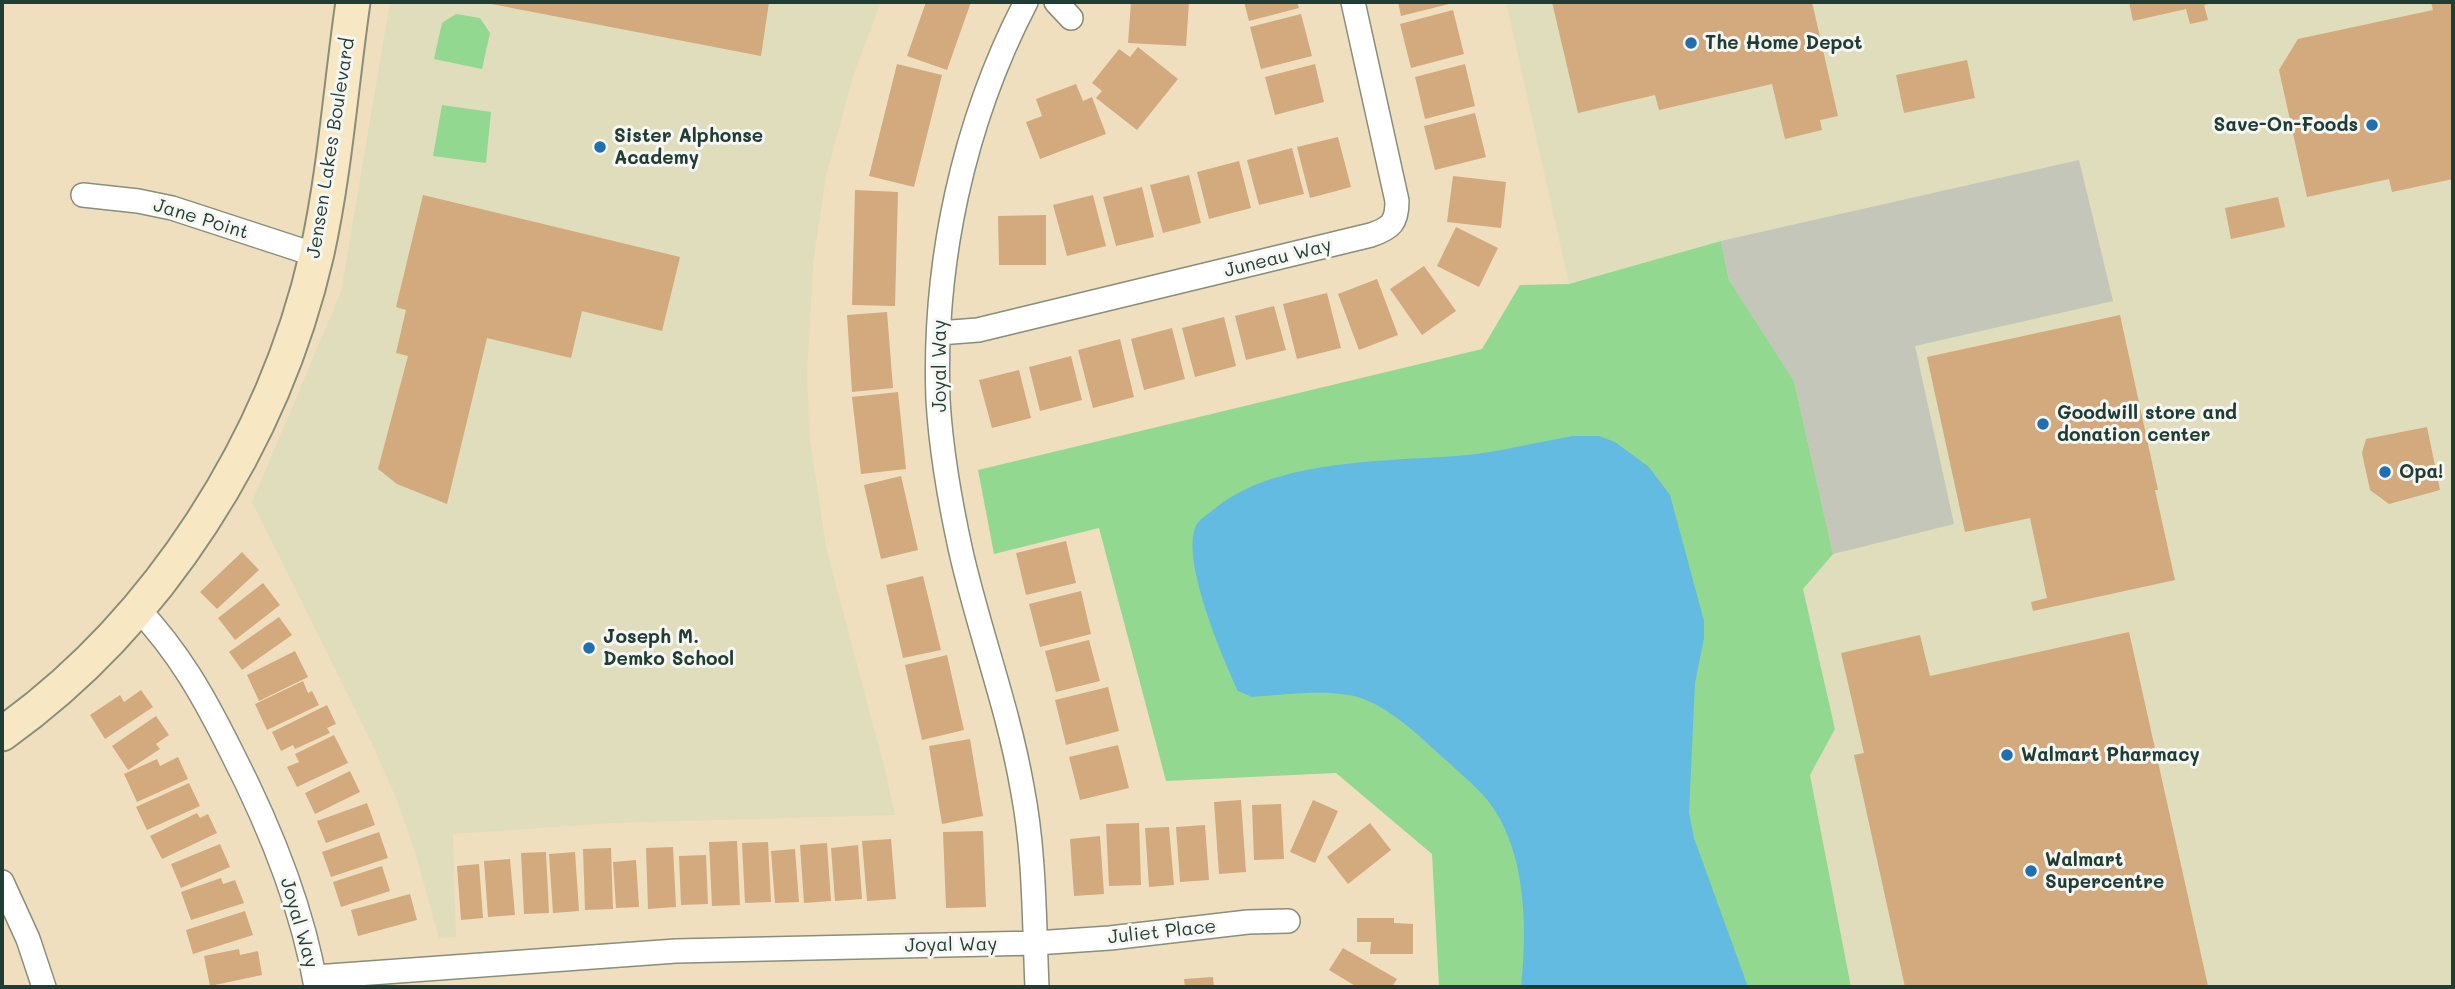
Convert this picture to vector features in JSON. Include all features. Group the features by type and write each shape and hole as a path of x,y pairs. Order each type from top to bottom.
{"street":[{"name":"Jensen Lakes Boulevard","path":"2,734 89,661 137,608 208,512 242,454 281,368 316,255 325,208 353,2"},
{"name":"Joyal Way","path":"137,608 160,632 186,667 251,790 281,862 300,919 316,982 676,951 1035,943 1031,855 1023,788 962,554 944,463 939,401 939,333 944,276 957,194 979,113 1026,2"},
{"name":"Juneau Way","path":"939,333 978,330 1371,235 1391,225 1395,219 1397,201 1353,2"},
{"name":"Jane Point","path":"83,195 172,208 316,255"},
{"path":"2,882 24,931 44,987"},
{"name":"Juliet Place","path":"1035,943 1122,937 1248,922 1288,921"},
{"path":"1035,943 1037,987"}],"shaded area":[{"name":"Joseph M. Demko School","path":"390,2 881,2 854,73 826,176 813,264 807,374 810,440 826,547 895,815 613,823 453,834 456,937 439,938 415,852 396,798 375,750 252,502 341,292"},
{"path":"1506,2 2453,2 2453,987 1851,987 1810,775 1835,729 1721,241 1569,284"},
{"path":"2079,160 2113,301 1915,346 1954,524 1833,554 1794,381 1729,280 1721,241"}],"green space":[{"path":"456,14 480,18 490,33 482,69 434,59 442,23"},
{"path":"442,105 491,112 486,163 433,156"},
{"path":"1721,241 1729,280 1794,381 1833,554 1803,589 1835,729 1810,775 1851,987 1439,987 1432,854 1336,773 1166,781 1099,528 994,554 978,470 1482,349 1520,285 1569,284"}],"water":[{"path":"1573,436 1599,436 1615,442 1649,467 1670,495 1704,621 1704,638 1695,683 1689,813 1694,838 1748,987 1521,987 1524,938 1521,886 1508,836 1483,795 1411,729 1369,701 1324,693 1252,697 1238,691 1205,608 1193,559 1193,539 1197,524 1239,493 1268,480 1335,465 1468,455"}],"building":[{"path":"481,2 769,2 761,56"},
{"path":"926,2 971,2 947,70 907,56"},
{"path":"1131,2 1189,2 1186,46 1128,43"},
{"path":"1244,2 1297,2 1299,8 1249,21"},
{"path":"1398,2 1453,2 1453,3 1401,16"},
{"name":"The Home Depot","path":"1552,2 1812,2 1838,116 1820,120 1822,130 1785,139 1772,84 1659,110 1655,95 1578,113"},
{"path":"2129,2 2213,3 2204,5 2208,20 2190,24 2186,9 2133,21"},
{"name":"Save-On-Foods","path":"2431,2 2453,2 2453,179 2392,192 2389,179 2307,197 2279,70 2298,39 2433,10"},
{"path":"1453,10 1464,54 1411,68 1400,24"},
{"path":"1301,14 1312,56 1261,69 1250,27"},
{"path":"1138,47 1178,79 1137,130 1096,98 1102,91 1092,83 1119,49 1130,57"},
{"path":"1967,60 1975,98 1904,113 1896,75"},
{"path":"897,64 942,75 914,187 869,176"},
{"path":"1315,64 1324,102 1275,115 1265,77"},
{"path":"1465,64 1475,106 1425,119 1415,77"},
{"path":"1076,84 1083,101 1092,97 1106,134 1040,159 1026,122 1042,116 1036,99"},
{"path":"1475,113 1486,157 1435,170 1424,126"},
{"path":"1338,137 1351,187 1310,198 1297,147"},
{"path":"1292,148 1304,194 1259,205 1247,160"},
{"path":"1239,161 1251,208 1209,219 1197,172"},
{"path":"1189,175 1201,223 1163,233 1150,185"},
{"path":"1453,176 1506,182 1501,228 1447,222"},
{"path":"1142,187 1154,237 1116,246 1103,197"},
{"path":"855,190 898,192 895,306 852,305"},
{"path":"423,195 680,257 662,331 582,311 571,358 487,338 447,504 397,484 378,469 408,356 396,353 406,310 396,307"},
{"path":"1093,195 1106,246 1067,256 1053,205"},
{"path":"2278,197 2285,227 2231,239 2225,208"},
{"path":"1046,215 1046,265 999,265 998,216"},
{"path":"1456,227 1498,248 1479,287 1437,266"},
{"path":"1424,266 1456,311 1422,335 1390,289"},
{"path":"1377,279 1398,335 1359,350 1338,294"},
{"path":"1327,293 1341,348 1297,359 1283,304"},
{"path":"1274,306 1286,350 1246,360 1235,316"},
{"path":"887,312 893,388 852,392 847,315"},
{"name":"Goodwill store and donation center","path":"2120,315 2175,580 2033,611 2031,602 2047,598 2030,518 1965,532 1927,357"},
{"path":"1224,317 1236,366 1195,377 1182,328"},
{"path":"1172,328 1185,379 1144,390 1131,339"},
{"path":"1120,339 1134,397 1093,408 1078,350"},
{"path":"1071,356 1082,400 1040,411 1029,367"},
{"path":"1019,370 1031,418 992,428 979,380"},
{"path":"898,392 906,469 861,474 852,397"},
{"path":"2427,427 2440,490 2389,504 2370,490 2362,453 2366,439"},
{"path":"901,476 918,550 881,559 864,485"},
{"path":"1066,541 1076,583 1026,595 1016,553"},
{"path":"242,552 259,570 217,609 200,592"},
{"path":"923,576 941,650 903,658 886,585"},
{"path":"263,583 280,605 235,640 218,618"},
{"path":"1081,591 1091,634 1040,647 1029,604"},
{"path":"279,617 292,635 242,670 229,652"},
{"name":"Walmart Supercentre","path":"2129,632 2208,986 1905,987 1854,755 1864,753 1841,653 1920,635 1930,676"},
{"path":"1089,640 1100,681 1056,692 1045,651"},
{"path":"295,651 308,677 259,701 247,675"},
{"path":"947,655 964,730 922,740 905,665"},
{"path":"303,681 308,693 312,691 319,705 267,730 255,704"},
{"path":"1108,687 1119,731 1066,745 1055,700"},
{"path":"141,690 153,707 105,739 90,715 120,695 124,702"},
{"path":"327,705 336,724 327,728 330,733 295,749 293,745 281,751 272,732"},
{"path":"156,716 169,735 156,744 160,749 128,770 112,746"},
{"path":"334,735 348,763 297,787 287,767 299,762 295,754"},
{"path":"970,739 983,816 942,824 929,746"},
{"path":"1118,745 1129,788 1080,800 1069,757"},
{"path":"178,757 188,779 137,802 124,774 157,759 160,766"},
{"path":"350,771 360,792 315,814 305,793"},
{"path":"189,783 200,806 147,830 136,807"},
{"path":"1241,800 1246,872 1219,874 1214,802"},
{"path":"1313,800 1338,811 1315,863 1290,852"},
{"path":"367,803 375,825 326,843 317,821"},
{"path":"1281,804 1284,859 1254,860 1252,805"},
{"path":"197,813 200,818 208,814 217,833 162,859 150,836"},
{"path":"1139,823 1141,885 1109,886 1106,824"},
{"path":"1370,823 1391,850 1348,884 1327,857"},
{"path":"1205,825 1209,880 1180,882 1176,827"},
{"path":"1169,827 1174,885 1149,887 1145,828"},
{"path":"983,831 986,907 946,908 943,832"},
{"path":"379,832 388,858 331,877 322,852"},
{"path":"1100,836 1104,894 1074,896 1070,839"},
{"path":"891,839 896,899 867,901 862,841"},
{"path":"737,841 740,905 712,906 709,842"},
{"path":"768,842 771,902 745,903 742,843"},
{"path":"827,843 831,901 804,903 800,845"},
{"path":"220,844 230,867 181,888 171,864"},
{"path":"858,845 862,899 835,901 831,848"},
{"path":"673,847 676,907 648,909 646,848"},
{"path":"611,848 613,909 585,910 583,849"},
{"path":"795,849 799,902 775,903 771,851"},
{"path":"546,852 549,913 524,914 521,853"},
{"path":"575,852 579,911 553,913 549,854"},
{"path":"706,855 708,904 681,905 679,856"},
{"path":"510,859 515,915 488,917 484,861"},
{"path":"636,860 639,907 616,908 613,862"},
{"path":"479,864 483,918 461,920 457,866"},
{"path":"382,866 390,891 341,907 333,882"},
{"path":"221,878 223,884 235,880 244,903 191,920 181,892"},
{"path":"410,894 417,920 358,936 351,910"},
{"path":"245,911 253,935 193,954 186,930"},
{"path":"1357,918 1394,918 1394,923 1413,924 1413,954 1370,954 1371,942 1357,942"},
{"path":"1343,948 1397,979 1392,987 1357,987 1329,970"},
{"path":"239,949 240,955 258,951 262,975 210,986 204,956"},
{"path":"1213,977 1214,987 1185,987 1184,979"}],"place":[{"name":"The Home Depot","path":"1691,43"},
{"name":"Save-On-Foods","path":"2372,125"},
{"name":"Sister Alphonse Academy","path":"600,147"},
{"name":"Goodwill store and donation center","path":"2043,424"},
{"name":"Opa!","path":"2385,472"},
{"name":"Joseph M. Demko School","path":"589,648"},
{"name":"Walmart Pharmacy","path":"2007,755"},
{"name":"Walmart Supercentre","path":"2031,871"}]}
